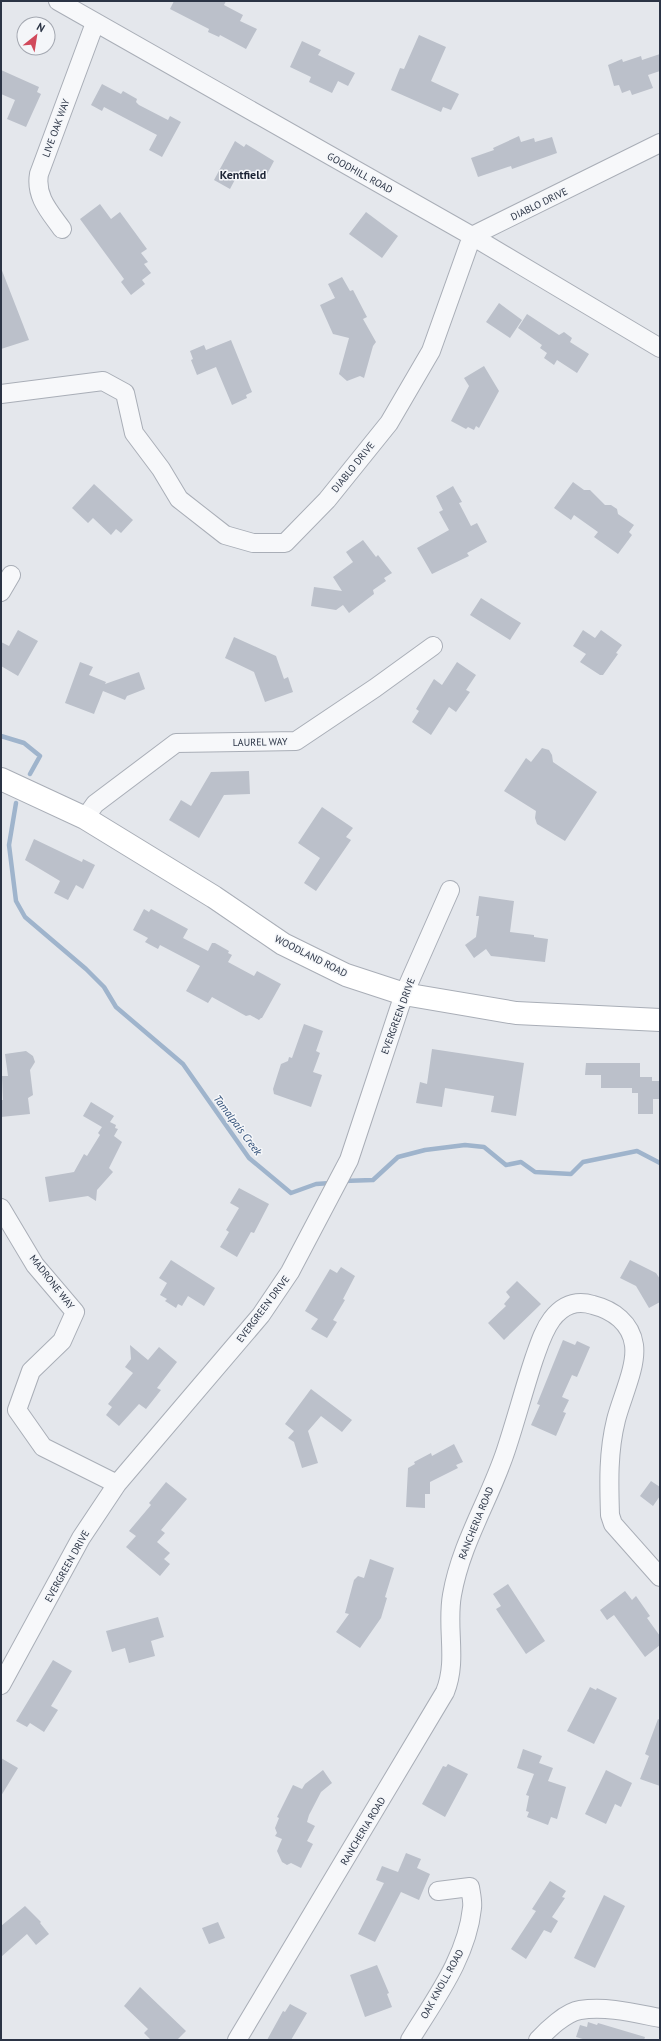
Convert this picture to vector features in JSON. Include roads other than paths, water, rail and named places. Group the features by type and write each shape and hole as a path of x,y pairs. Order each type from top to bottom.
{"street":[{"name":"GOODHILL ROAD","path":"58,1 472,236 660,348"},
{"name":"LIVE OAK WAY","path":"62,230 38,191 39,174 95,23"},
{"name":"DIABLO DRIVE","path":"1,394 103,381 125,393 134,433 161,470 179,499 225,535 253,543 286,543 327,500 389,423 431,351 472,236 660,143"},
{"path":"1,592 11,575"},
{"name":"LAUREL WAY","path":"85,818 95,804 176,743 296,741 375,688 433,646"},
{"name":"WOODLAND ROAD","path":"1,779 85,818 214,896 284,944 346,975 404,994 516,1013 660,1020"},
{"name":"EVERGREEN DRIVE","path":"1,1685 81,1538 117,1484 261,1314 290,1272 349,1160 404,994 450,890"},
{"name":"MADRONE WAY","path":"1,1208 36,1265 75,1312 62,1341 30,1371 17,1410 43,1447 117,1484"},
{"name":"RANCHERIA ROAD","path":"237,2040 445,1692 451,1670 451,1597 460,1561 506,1451 527,1380 543,1334 561,1310 570,1304 581,1303 594,1305 614,1313 624,1321 634,1345 634,1358 615,1421 610,1448 610,1514 613,1524 660,1577"},
{"name":"OAK KNOLL ROAD","path":"410,2040 443,1986 463,1947 473,1907 470,1887 438,1891"},
{"path":"538,2040 549,2027 579,2010 612,2010 660,2018"}],"waterway":[{"name":"Tamalpais Creek","path":"1,736 24,743 40,756 30,774"},
{"name":"Tamalpais Creek","path":"16,803 9,845 16,901 25,917 86,969 104,987 116,1007 183,1064 249,1158 291,1193 316,1184 331,1183"},
{"name":"Tamalpais Creek","path":"343,1181 373,1180 398,1157 425,1150 465,1145 484,1147 506,1165 521,1162 535,1172 571,1174 583,1162 637,1151 660,1163"}],"district":[{"name":"Kentfield","path":"243,174"}]}
